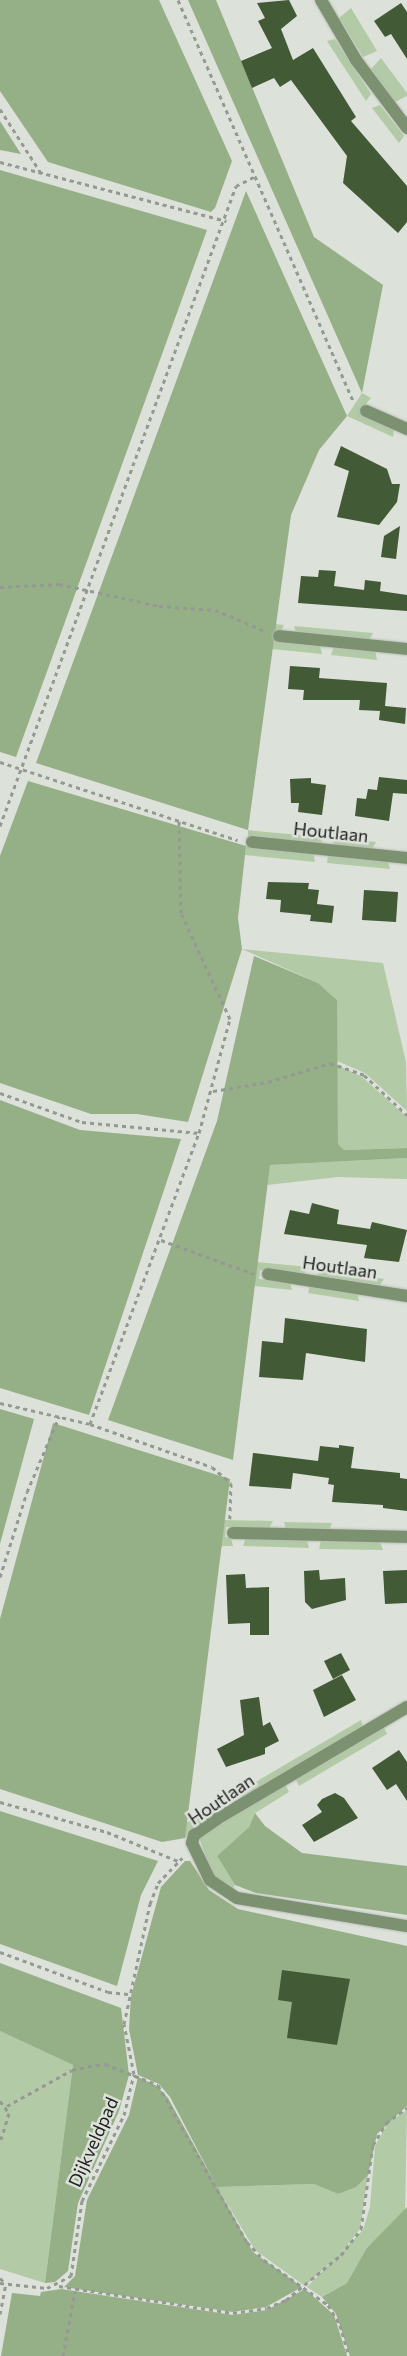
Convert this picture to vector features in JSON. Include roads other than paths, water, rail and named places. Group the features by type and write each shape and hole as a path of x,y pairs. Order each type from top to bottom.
{"street":[{"path":"321,0 356,60 407,128"},
{"path":"366,411 407,429"},
{"path":"279,636 407,649"},
{"name":"Houtlaan","path":"252,842 407,858"},
{"name":"Houtlaan","path":"268,1274 407,1296"},
{"path":"233,1533 407,1537"},
{"name":"Houtlaan","path":"407,1707 217,1819 194,1835 193,1851 210,1880 237,1898 407,1926"}]}
